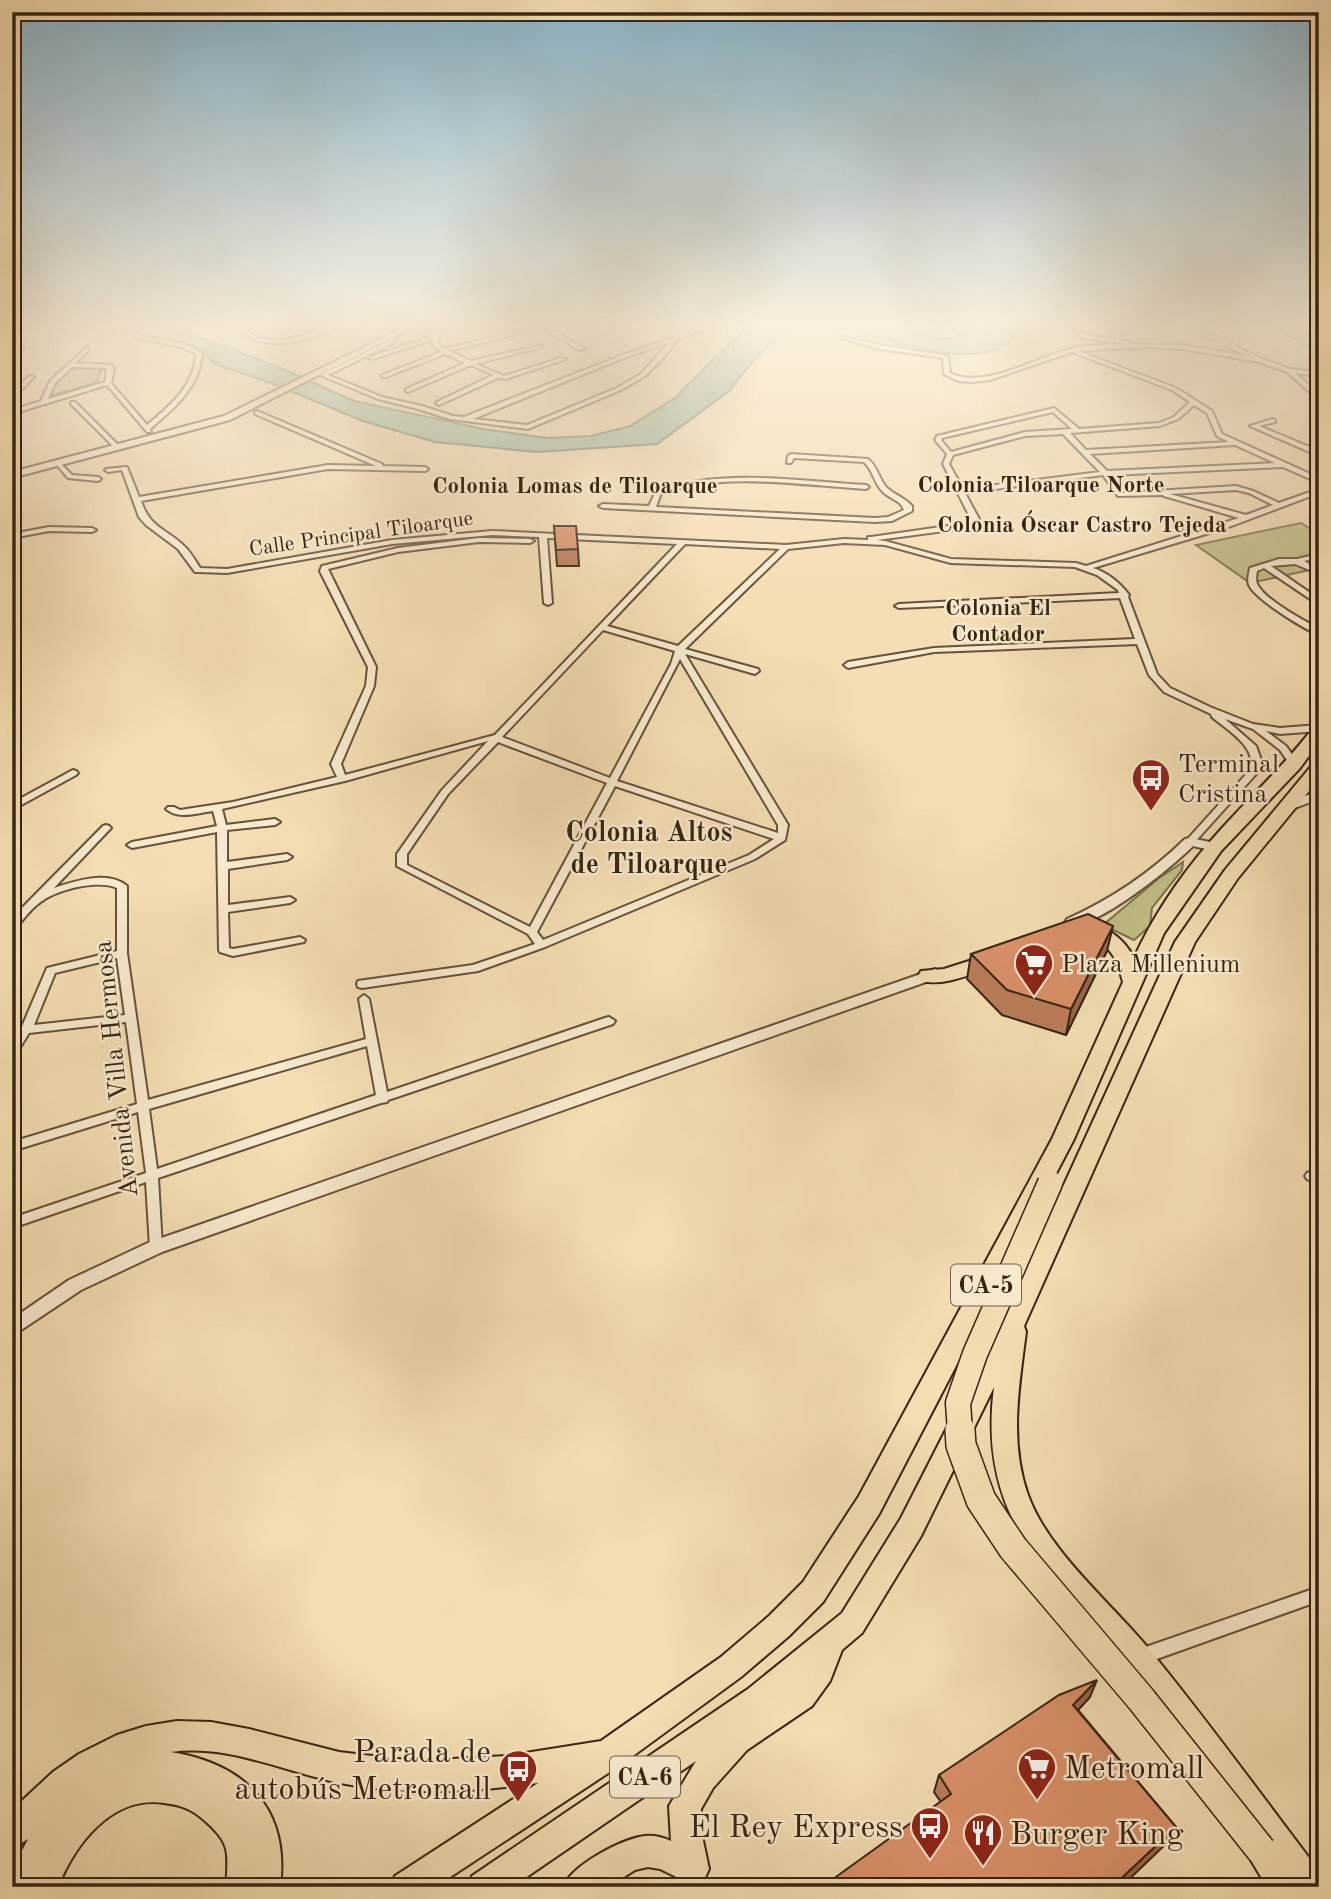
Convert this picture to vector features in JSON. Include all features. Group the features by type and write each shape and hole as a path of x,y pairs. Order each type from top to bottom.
{"highway":[{"name":"CA-5","path":"611,1753 731,1667 779,1626 813,1592 869,1505 1050,1173 1156,933 1215,847 1294,764 1319,729"},
{"name":"CA-5","path":"803,1663 831,1643 852,1623 911,1527 1016,1317 1185,942 1209,902 1319,768"},
{"path":"1056,933 1080,930 1108,937 1124,953 1133,982"},
{"path":"928,976 945,975 1006,951"},
{"path":"1050,1173 975,1354 958,1404 961,1445 969,1470 981,1500 1013,1548 1141,1699 1261,1850 1286,1887"},
{"path":"1016,1317 1002,1422 1006,1460 1015,1496 1028,1522 1059,1566 1137,1658 1311,1887"},
{"path":"579,1887 640,1852 658,1852 693,1869 685,1831 685,1806 702,1777 736,1739 802,1696 820,1671 831,1643"},
{"name":"CA-6","path":"483,1887 759,1700 803,1663"},
{"path":"12,1833 43,1800 74,1774 103,1755 150,1738 196,1734 246,1743 352,1770 442,1777 514,1773 611,1753"},
{"name":"CA-6","path":"406,1887 611,1753"},
{"path":"21,1887 50,1830 78,1801 97,1786 128,1770 163,1765 197,1773 236,1793 252,1812 261,1836 267,1870 264,1887"},
{"path":"42,1887 50,1864 72,1831 102,1801 131,1787 164,1786 200,1796 229,1821 242,1850 243,1887"}],"street":[{"path":"86,416 117,447"},
{"path":"136,416 152,437"},
{"path":"146,428 162,416"},
{"path":"12,465 16,474 230,416"},
{"path":"263,416 386,467"},
{"path":"447,416 528,427 556,416"},
{"path":"464,420 475,416"},
{"path":"950,454 938,440 939,437 1030,416"},
{"path":"1061,416 1076,429"},
{"path":"950,454 1014,436 1076,429 1153,426 1170,423 1182,416"},
{"path":"1211,416 1219,435 1319,481"},
{"path":"1273,421 1252,426 1319,454"},
{"path":"1064,431 1105,473 1120,495 1243,489 1278,505"},
{"path":"1084,452 1236,444"},
{"path":"859,542 905,533 971,526 975,519 946,464 950,454"},
{"path":"603,506 844,519 889,519 908,511 908,506 883,489 874,466 866,460 791,456 789,463"},
{"path":"59,464 70,477 98,479"},
{"path":"961,491 1105,473 1284,465"},
{"path":"137,500 328,467 425,469"},
{"name":"Calle Principal Tiloarque","path":"107,470 125,468 142,515 181,547 195,567 203,572 227,571 437,537 492,533 543,538 786,547 859,542"},
{"path":"652,508 658,492 676,485 703,481 866,487"},
{"path":"1086,568 1318,493"},
{"path":"1160,494 1244,517"},
{"path":"844,519 844,541"},
{"path":"12,527 92,530"},
{"path":"12,536 49,529"},
{"path":"342,779 336,764 370,686 372,667 325,568 398,550 479,540 543,538 548,603"},
{"path":"541,944 531,932 402,866 402,855 445,792 494,737 604,628 683,542"},
{"path":"859,542 885,543 951,561 1062,564 1086,568 1115,581 1125,595 1153,675 1160,685 1207,709 1251,726 1280,731 1319,729"},
{"path":"531,932 676,664 680,649 786,547"},
{"path":"1319,556 1253,570 1253,586 1319,633"},
{"path":"1300,560 1319,572"},
{"path":"1266,566 1319,603"},
{"path":"899,606 1125,595"},
{"path":"604,628 755,671"},
{"path":"848,665 934,650 1141,641"},
{"path":"680,649 783,825 782,838"},
{"path":"1056,933 1140,886 1165,867 1254,771 1258,763 1253,748 1207,709"},
{"path":"1251,726 1283,748 1294,764"},
{"path":"170,809 178,813 217,808 342,779 494,737 612,782 782,838"},
{"path":"12,807 74,774"},
{"path":"1284,808 1319,795"},
{"path":"217,808 222,828 224,866 224,950 226,953 300,940"},
{"path":"132,845 222,828 275,822"},
{"path":"38,898 106,828"},
{"path":"362,984 474,968 541,944 752,857 782,838"},
{"path":"1189,842 1215,847"},
{"path":"224,866 287,857"},
{"name":"Avenida Villa Hermosa","path":"12,926 38,898 85,883 119,882 122,886 122,953 152,1175 156,1247"},
{"path":"225,909 290,900"},
{"path":"12,1051 26,1030 51,971 122,953"},
{"path":"12,1329 75,1285 156,1247 928,976"},
{"path":"364,999 383,1100"},
{"path":"26,1030 130,1018"},
{"path":"12,1223 383,1100 609,1021"},
{"path":"12,1147 372,1041"},
{"path":"1137,1658 1319,1594"}],"shaded area":[{"path":"350,416 421,416 483,429 547,438 591,436 630,426 647,416 696,416 657,444 537,452 435,442"},
{"path":"1301,523 1319,534 1319,568 1250,583 1196,545"},
{"path":"1183,862 1182,870 1152,908 1150,926 1134,940 1103,925 1159,878"}],"building":[{"path":"554,526 576,526 578,549 556,550"},
{"path":"1088,914 1113,926 1071,1009 1007,990 971,954"},
{"name":"Metromall","path":"1097,1680 1073,1705 1176,1827 1112,1887 822,1887 951,1794 939,1775 1059,1695"}],"place":[{"name":"Terminal Cristina","path":"1151,812"},
{"name":"Plaza Millenium","path":"1034,997"},
{"name":"Metromall","path":"1037,1801"},
{"name":"Parada de autobús Metromall","path":"518,1803"},
{"name":"El Rey Express","path":"930,1860"},
{"name":"Burger King","path":"983,1867"}],"district":[{"name":"Colonia Tiloarque Norte","path":"1041,484"},
{"name":"Colonia Lomas de Tiloarque","path":"575,485"},
{"name":"Colonia Óscar Castro Tejeda","path":"1082,524"},
{"name":"Colonia El Contador","path":"998,620"},
{"name":"Colonia Altos de Tiloarque","path":"649,847"}]}
